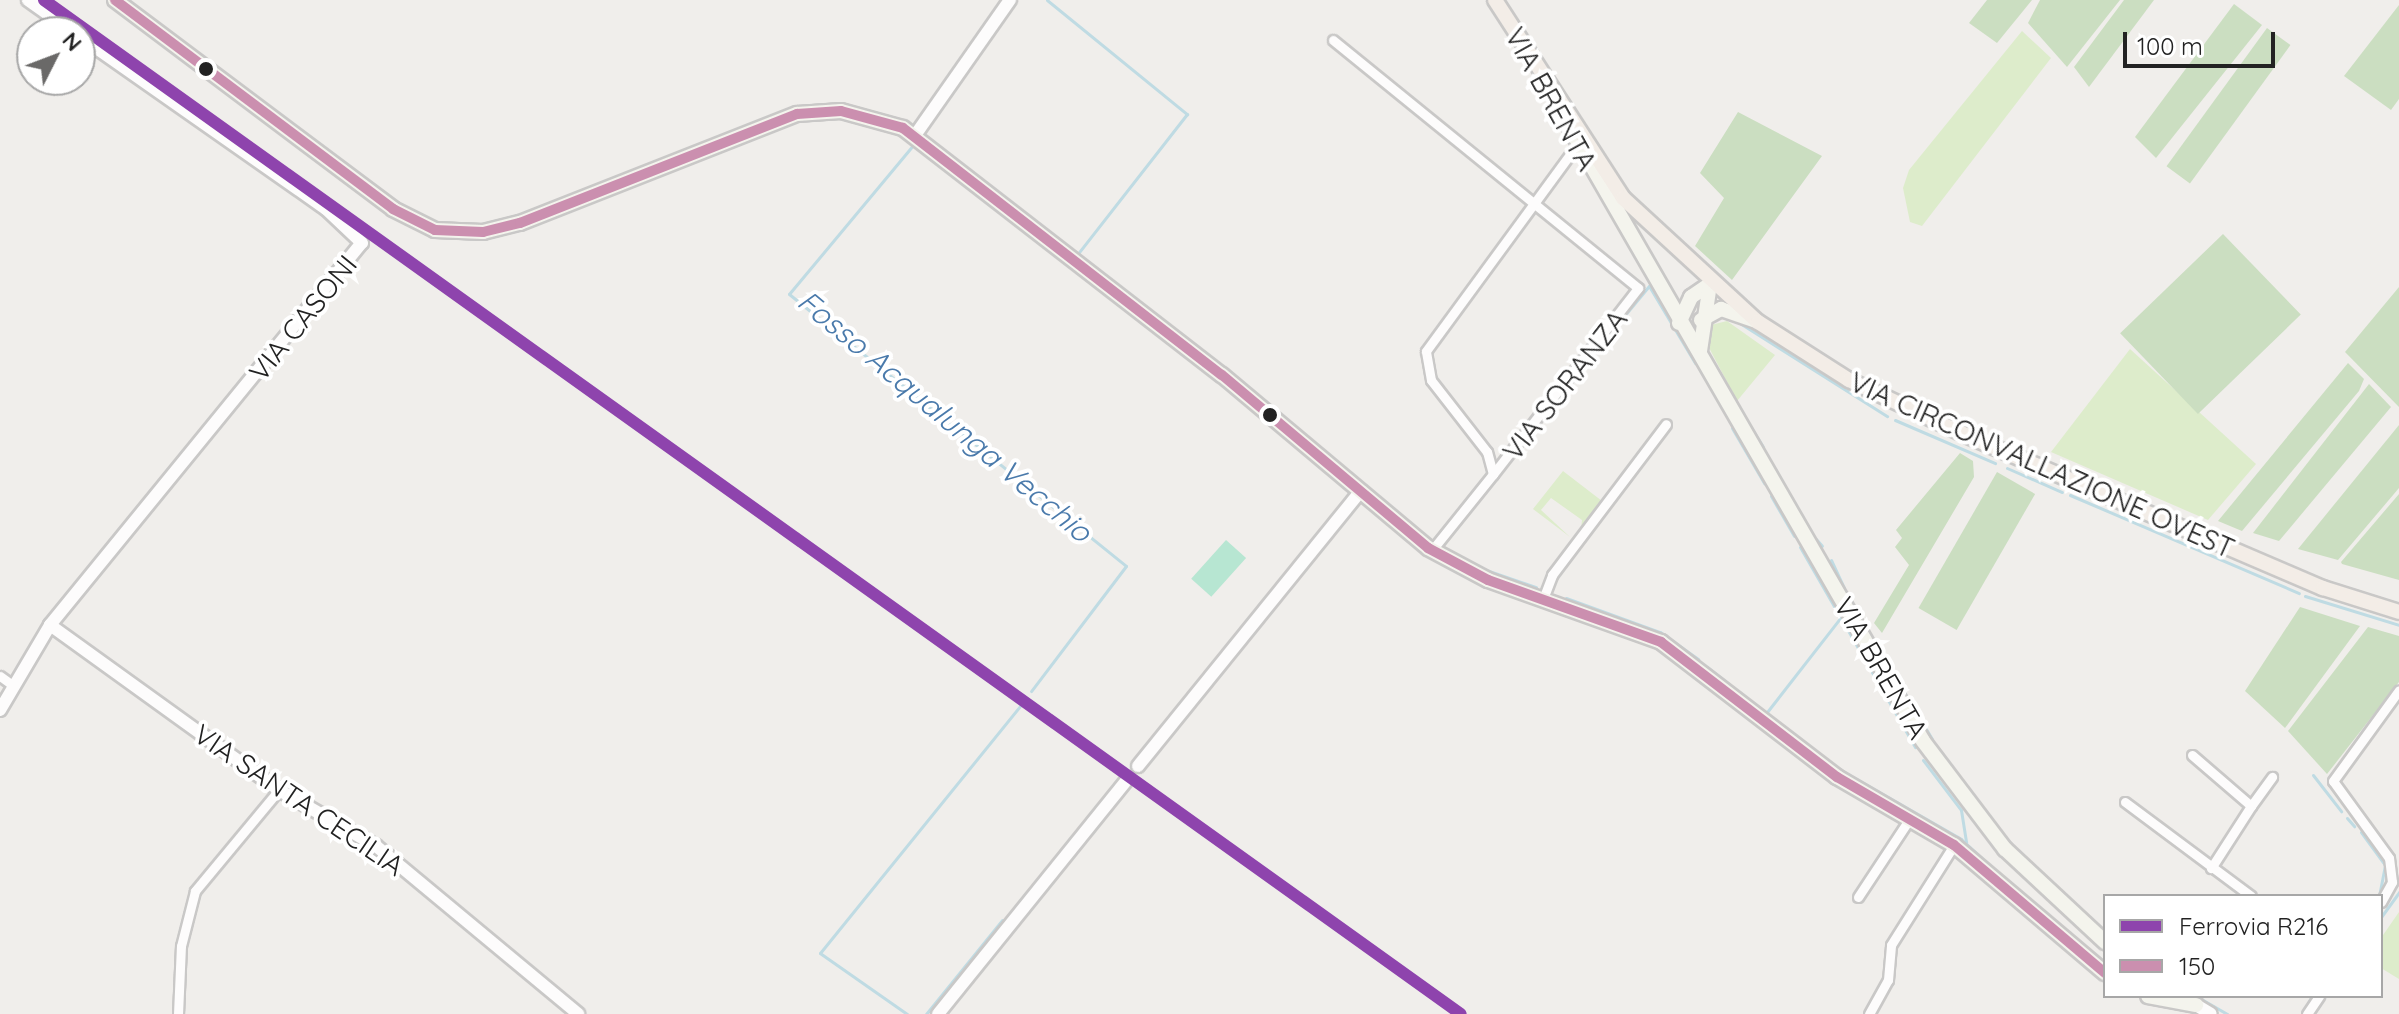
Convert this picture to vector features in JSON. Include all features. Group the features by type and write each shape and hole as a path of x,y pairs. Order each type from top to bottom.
{"main road":[{"name":"VIA BRENTA","path":"1495,0 1679,323 1946,775 2027,873 2103,940"},
{"path":"125,3 393,209 435,230 483,232 752,129 817,111 864,114 916,134 1432,550 1472,574 1661,642 1837,777 1954,845 2103,971"},
{"name":"VIA CIRCONVALLAZIONE OVEST","path":"1552,97 1623,198 1710,284 1758,322 1849,380 1961,433 2298,578 2399,612"},
{"path":"1679,323 1691,297 1710,284"},
{"name":"VIA BRENTA","path":"1702,360 1701,321 1710,284"},
{"path":"1701,321 1721,309 1758,322"},
{"path":"2159,998 2196,1005"},
{"path":"2185,998 2196,1005"}],"street":[{"path":"28,0 50,16"},
{"path":"916,134 1010,0"},
{"name":"VIA SORANZA","path":"1333,40 1638,288 1432,550"},
{"name":"VIA CASONI","path":"50,625 362,243 326,209 96,48"},
{"name":"VIA SORANZA","path":"1493,474 1487,452 1457,420 1424,363 1440,325 1577,145"},
{"path":"1543,599 1552,575 1666,424"},
{"path":"1138,766 1361,491"},
{"path":"0,710 50,625"},
{"name":"VIA SANTA CECILIA","path":"50,625 279,790 376,846 578,1014"},
{"path":"0,676 14,686"},
{"path":"2383,898 2392,882 2389,858 2333,781 2399,690"},
{"path":"2192,755 2251,806"},
{"path":"2211,868 2272,777"},
{"path":"938,1014 1125,782"},
{"path":"178,1014 181,946 195,891 279,790"},
{"path":"2125,802 2248,894"},
{"path":"1858,897 1910,818"},
{"path":"1869,1014 1888,980 1891,945 1954,845"},
{"path":"2196,1005 2211,1014"}],"green space":[{"path":"1987,0 2032,0 1997,43 1969,23"},
{"path":"2040,0 2120,0 2067,67 2028,23"},
{"path":"2124,0 2154,0 2089,87 2074,67"},
{"path":"2234,4 2262,25 2156,158 2135,137"},
{"path":"2399,5 2399,99 2391,110 2344,76"},
{"path":"2267,28 2290,45 2190,183 2166,166"},
{"path":"2022,31 2051,58 1922,226 1910,222 1903,188 1909,170"},
{"path":"1738,112 1822,156 1732,280 1695,246 1724,198 1700,173"},
{"path":"2223,234 2301,315 2198,414 2120,333"},
{"path":"2399,287 2399,407 2345,352"},
{"path":"1727,321 1775,355 1737,401 1706,342 1711,325"},
{"path":"2130,349 2256,464 2208,520 2051,452"},
{"path":"2348,363 2364,379 2359,391 2242,531 2218,521"},
{"path":"2369,384 2391,407 2279,541 2253,533"},
{"path":"2399,425 2399,488 2338,560 2298,549"},
{"path":"1960,453 1973,461 1974,477 1882,633 1874,623 1909,565 1895,547 1902,538 1896,530"},
{"path":"1563,471 1602,501 1581,529 1582,520 1551,498 1541,510 1570,537 1533,509"},
{"path":"1997,472 2035,494 1957,630 1918,608"},
{"path":"2399,494 2399,580 2342,564 2341,562"},
{"path":"1226,540 1246,558 1211,597 1191,579"},
{"path":"2300,607 2360,626 2285,728 2245,691"},
{"path":"2368,627 2399,636 2399,682 2327,774 2288,731"},
{"path":"2399,912 2399,979 2383,969 2383,935"}],"waterway":[{"name":"Fosso Acqualunga Vecchio","path":"1047,0 1187,114 1079,252"},
{"name":"Fosso Acqualunga Vecchio","path":"914,144 789,294 1126,566 1031,691"},
{"path":"1585,363 1649,286 1695,363"},
{"path":"1735,320 1887,416"},
{"path":"1737,405 1763,447"},
{"path":"1895,420 1995,463"},
{"path":"1732,428 1764,483"},
{"path":"2007,468 2062,492"},
{"path":"1775,469 1806,524"},
{"path":"2070,495 2299,593"},
{"path":"1771,496 1794,536"},
{"path":"1816,539 1822,546"},
{"path":"1800,547 1915,747"},
{"path":"1831,560 1844,588"},
{"path":"1483,569 1536,587"},
{"path":"2305,596 2399,625"},
{"path":"1566,598 1660,632 1698,659"},
{"path":"1767,712 1841,617"},
{"path":"1864,625 1886,662"},
{"path":"1707,667 1801,741"},
{"path":"1891,670 1932,739"},
{"name":"Fosso Acqualunga Vecchio","path":"907,1014 820,953 1021,705"},
{"path":"1938,748 1955,771"},
{"path":"1923,760 1961,810 1966,843"},
{"path":"1832,765 1961,839 2008,882"},
{"path":"2313,775 2341,811"},
{"path":"2347,818 2354,826"},
{"path":"2361,832 2385,865 2379,894"},
{"path":"2012,845 2021,854"},
{"path":"2383,914 2399,892"},
{"path":"926,1014 1002,920"},
{"path":"2096,924 2103,930"},
{"path":"2199,998 2227,1014"},
{"path":"2308,1003 2311,998"},
{"path":"2317,1009 2324,998"}],"rail line":[{"name":"R216","path":"44,0 1461,1014"}],"transit line":[{"name":"150","path":"115,0 393,209 435,230 483,232 520,223 797,114 841,111 903,128 1222,375 1428,548 1488,580 1661,642 1837,777 1954,845 2103,971"}]}
